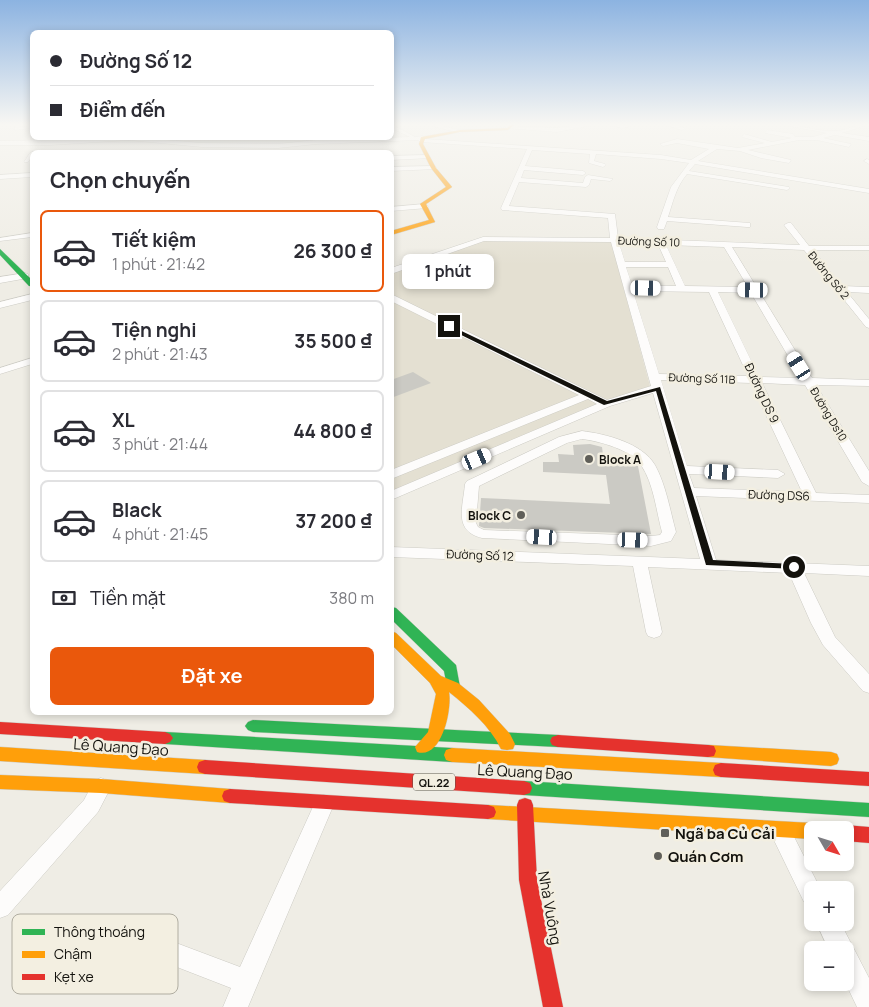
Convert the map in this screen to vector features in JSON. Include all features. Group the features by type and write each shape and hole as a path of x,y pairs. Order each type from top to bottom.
{"main road":[{"path":"394,233 433,221 423,204 449,187 436,171"},
{"path":"1,243 30,272"},
{"path":"394,614 452,668 453,687"},
{"path":"394,639 436,680 443,694 436,735 417,753"},
{"name":"Nhà Vuông","path":"436,680 453,687 474,704 505,738 518,772 526,814 528,880 552,1007"},
{"path":"238,725 505,738 840,759"},
{"name":"Lê Quang Đạo","path":"0,728 417,753 518,772 766,803 869,810"},
{"name":"Lê Quang Đạo","path":"0,754 393,780 518,772 869,779"},
{"name":"QL.22","path":"0,782 101,786 324,803 804,830"},
{"path":"854,834 869,835"}],"street":[{"path":"521,171 505,208 612,216 614,240 710,563"},
{"path":"559,171 583,173"},
{"path":"752,171 869,191"},
{"path":"661,227 674,187 686,172 788,188"},
{"path":"0,177 30,175"},
{"path":"516,180 586,185 588,177 610,179"},
{"path":"777,194 781,189 788,188 798,179"},
{"path":"394,209 424,206"},
{"path":"664,219 747,225"},
{"name":"Đường Số 2","path":"788,225 869,325"},
{"path":"1,243 30,236"},
{"name":"Đường Số 10","path":"394,270 472,242 491,239 614,240 807,248 869,248"},
{"path":"661,242 682,289"},
{"name":"Đường Ds10","path":"727,244 869,482"},
{"path":"621,264 671,265"},
{"path":"0,280 30,272"},
{"path":"628,288 753,290"},
{"name":"Đường DS 9","path":"712,289 811,497"},
{"path":"841,289 869,290"},
{"path":"0,304 30,297"},
{"path":"394,298 606,404"},
{"path":"0,371 30,362"},
{"name":"Đường Số 11B","path":"394,495 656,382 756,379 869,383"},
{"path":"394,474 588,395"},
{"path":"545,430 563,440"},
{"path":"577,435 595,437 620,446 645,461 648,465 669,532 666,538 658,541 482,534 476,532 469,523 472,484 563,440 577,435"},
{"path":"472,442 492,453"},
{"path":"682,470 778,474"},
{"path":"449,471 472,484"},
{"name":"Đường DS6","path":"688,492 869,499"},
{"path":"562,538 562,558"},
{"name":"Đường Số 12","path":"394,552 869,570"},
{"path":"639,561 654,632"},
{"path":"794,567 829,641 869,686"},
{"path":"0,907 90,806 101,786"},
{"path":"235,1007 324,803"},
{"path":"766,803 806,881"},
{"path":"178,956 246,981"},
{"path":"854,975 869,1004"}],"shaded area":[{"path":"482,241 611,242 650,386 597,404 394,491 394,272"}],"building":[{"path":"413,372 431,383 394,397 394,379"},
{"path":"590,444 602,447 603,455 620,456 621,465 638,466 651,534 484,528 479,526 481,498 610,504 606,475 543,472 543,462 559,462 558,454 574,455 573,445"}],"traffic: fast":[{"path":"0,251 30,282"},
{"path":"394,614 451,669 453,687"},
{"path":"253,726 558,741"},
{"path":"165,738 452,755"},
{"path":"524,788 869,810"}],"traffic: slow":[{"path":"394,232 433,221 423,204 449,187 436,171"},
{"path":"394,639 436,680 453,687 474,704 505,738 507,744"},
{"path":"423,747 435,735 439,722 443,694 436,680"},
{"path":"708,751 831,759"},
{"path":"0,754 205,767"},
{"path":"452,755 721,770"},
{"path":"0,782 101,786 230,796"},
{"path":"488,812 804,831"}],"traffic: jam":[{"path":"0,728 165,738"},
{"path":"558,741 708,751"},
{"path":"205,767 524,788"},
{"path":"721,770 869,779"},
{"path":"230,796 488,812"},
{"path":"525,805 528,880 553,1007"},
{"path":"854,834 869,835"}],"place":[{"name":"Block A","path":"589,459"},
{"name":"Block C","path":"521,515"},
{"name":"Ngã ba Củ Cải","path":"665,833"},
{"name":"Quán Cơm","path":"658,856"}],"route":[{"path":"449,326 606,404 658,388 710,563 794,567"}]}
